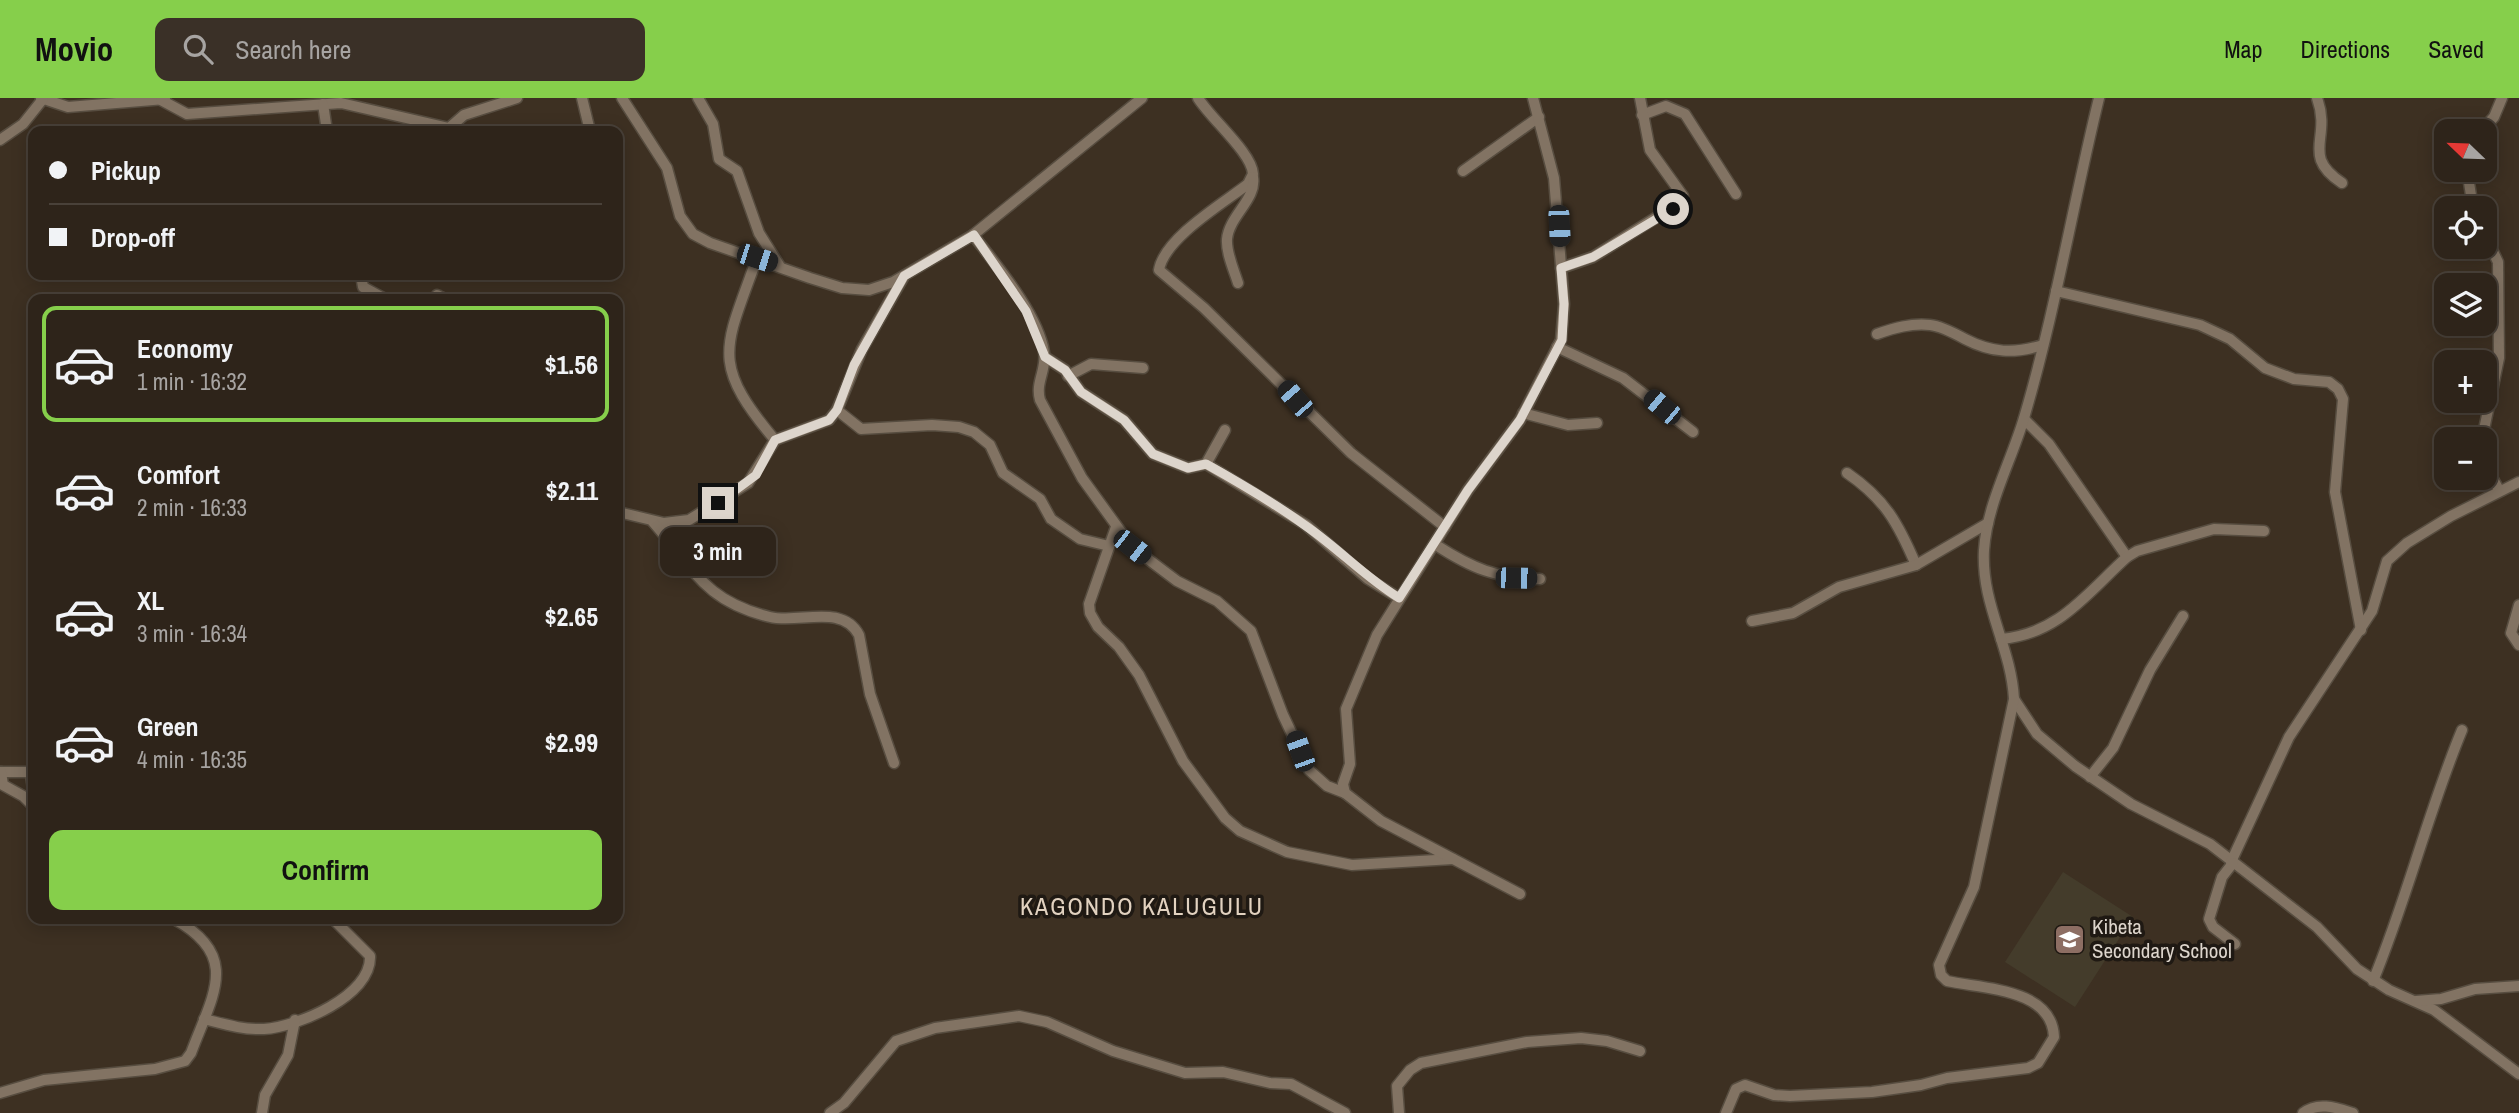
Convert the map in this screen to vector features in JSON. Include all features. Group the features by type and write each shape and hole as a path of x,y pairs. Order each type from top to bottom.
{"street":[{"path":"451,126 464,115 517,98"},
{"path":"582,98 589,126"},
{"path":"622,98 667,169 680,216 693,234 710,243 842,288 869,290 904,276 974,235 1142,98"},
{"path":"698,98 713,124 719,159 737,171 760,233 779,265"},
{"path":"1198,98 1218,126 1248,157 1253,174 1253,189 1233,219 1227,243 1238,283"},
{"path":"1345,793 1343,784 1350,764 1346,709 1377,635 1436,545 1468,490 1523,412 1562,340 1564,304 1554,178 1533,98"},
{"path":"1561,268 1593,257 1681,202 1683,195 1680,188 1650,150 1640,98"},
{"path":"2099,98 2043,345 2024,419 1988,523 1984,548 1987,599 2001,639 2014,699 2045,742 2090,777 2131,804 2199,837 2316,927 2346,958 2374,981 2450,1021 2519,1074"},
{"path":"2317,98 2323,120 2318,156 2320,164 2342,183"},
{"path":"2492,119 2502,98"},
{"path":"0,140 23,124 42,99 68,107 165,99 180,113 187,114 355,104 441,126"},
{"path":"323,104 326,126"},
{"path":"1642,115 1666,106 1685,114 1736,194"},
{"path":"1463,171 1539,117"},
{"path":"1253,174 1248,184 1184,235 1166,254 1159,270 1204,307 1351,453 1445,527"},
{"path":"974,235 1026,311 1045,357 1068,376 1081,392 1130,426 1153,454 1188,468 1206,464 1306,525 1368,579 1399,598"},
{"path":"757,258 738,311 727,356 742,398 775,440"},
{"path":"2485,427 2499,358 2497,259"},
{"path":"623,513 653,522 689,520 733,493 756,475 775,440 786,434 817,427 829,420 837,410 854,365 904,276"},
{"path":"362,280 363,287 376,294"},
{"path":"2056,291 2200,325 2230,339 2242,353 2265,368 2294,379 2329,382 2338,389 2343,399 2335,492 2361,630"},
{"path":"1877,334 1913,324 1933,325 1979,346 2003,352 2021,352 2043,345"},
{"path":"1557,348 1623,378 1693,432"},
{"path":"1045,357 1037,390 1040,400 1082,478 1132,547 1177,581 1217,601 1251,631 1283,715 1309,770 1327,786 1345,793 1381,821 1457,858 1520,894"},
{"path":"1068,376 1091,364 1143,368"},
{"path":"837,410 861,429 932,425 959,427 974,432 990,445 1003,474 1040,499 1051,519 1080,539 1109,546"},
{"path":"1523,412 1568,425 1597,423"},
{"path":"2024,419 2057,454 2127,557"},
{"path":"1206,464 1225,430"},
{"path":"1847,473 1884,503 1902,533 1916,565"},
{"path":"2235,944 2213,927 2209,919 2218,886 2232,862 2258,797 2289,737 2372,611 2387,561 2407,543 2499,490 2519,482"},
{"path":"2497,486 2499,490"},
{"path":"653,522 710,591 724,601 774,618 828,616 840,618 855,627 859,635 870,694 894,763"},
{"path":"1752,621 1793,613 1839,587 1916,565 1988,523"},
{"path":"1116,527 1089,604 1090,612 1098,628 1133,665 1171,743 1225,818 1240,831 1310,858 1352,865 1457,858"},
{"path":"2001,639 2031,633 2060,620 2127,557 2137,551 2214,529 2264,531"},
{"path":"1436,545 1478,570 1516,578 1541,579"},
{"path":"2519,605 2511,628 2512,638 2519,645"},
{"path":"2090,777 2113,748 2136,696 2183,616"},
{"path":"1726,1113 1731,1097 1739,1087 1752,1087 1774,1095 1872,1092 1921,1085 1947,1077 2028,1068 2038,1063 2049,1050 2054,1037 2054,1027 2040,1007 2009,993 1947,981 1939,971 1943,952 1974,887 2014,699"},
{"path":"2374,981 2402,909 2448,763 2462,730"},
{"path":"28,773 0,772 4,785 28,801"},
{"path":"0,1093 44,1080 177,1066 191,1053 218,978 216,960 205,941 181,924"},
{"path":"204,1019 236,1028 264,1029 295,1020 338,1002 364,977 370,965 370,956 339,924"},
{"path":"2416,1001 2441,999 2475,989 2519,986"},
{"path":"830,1113 844,1103 896,1041 934,1028 1019,1016 1047,1022 1113,1051 1185,1073 1223,1072 1270,1083 1291,1084 1345,1113"},
{"path":"262,1113 265,1095 288,1055 295,1020"},
{"path":"1399,1113 1397,1086 1410,1070 1421,1063 1460,1053 1569,1037 1607,1041 1640,1051"},
{"path":"2303,1113 2317,1107 2330,1106 2353,1113"}],"shaded area":[{"name":"Kibeta Secondary School","path":"2063,872 2133,917 2075,1007 2005,962"}],"place":[{"name":"Kibeta Secondary School","path":"2069,939"}],"district":[{"name":"KAGONDO KALUGULU","path":"1142,907"}],"route":[{"path":"718,503 756,475 775,440 786,434 817,427 829,420 837,410 854,365 904,276 974,235 1026,311 1043,346 1045,357 1065,370 1081,392 1124,420 1153,454 1168,463 1188,468 1206,464 1251,490 1306,525 1368,579 1399,598 1436,545 1468,490 1520,420 1562,340 1564,304 1561,268 1593,257 1673,209"}]}
